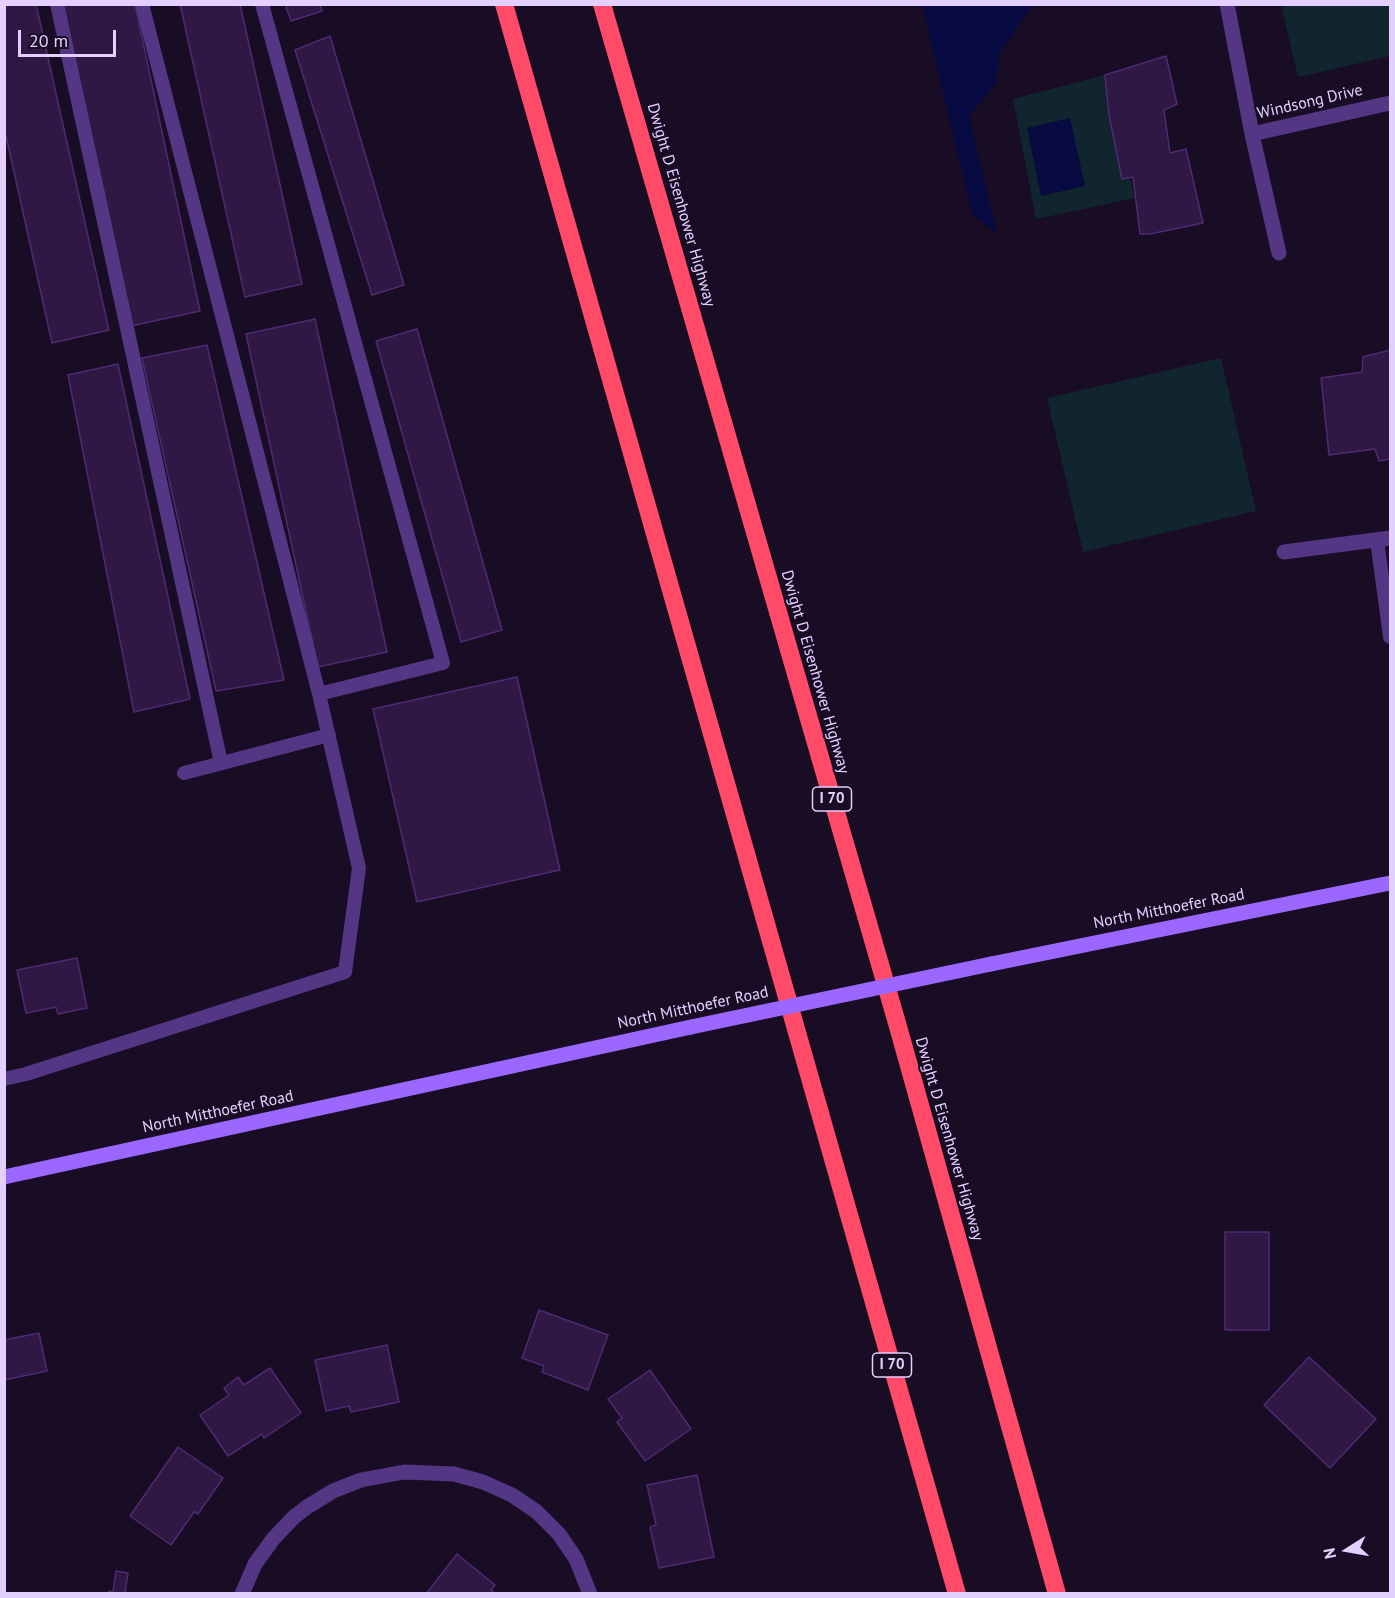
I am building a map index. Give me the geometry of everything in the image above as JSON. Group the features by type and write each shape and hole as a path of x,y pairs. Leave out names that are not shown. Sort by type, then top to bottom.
{"highway":[{"name":"I 70","path":"504,4 957,1593"},
{"name":"Dwight D Eisenhower Highway","path":"602,4 897,1023 1057,1593"}],"main road":[{"name":"North Mitthoefer Road","path":"4,1177 691,1027 1390,883"}],"street":[{"path":"1227,4 1252,134"},
{"name":"Windsong Drive","path":"1279,253 1252,134 1390,103"},
{"path":"1284,552 1384,539"},
{"path":"242,1593 255,1564 273,1539 307,1507 333,1491 361,1480 404,1472 454,1474 483,1482 512,1495 537,1512 559,1534 576,1559 590,1593"}],"lane":[{"path":"57,4 221,763"},
{"path":"4,1079 345,972 358,868 319,694 142,4"},
{"path":"262,4 443,663 319,694"},
{"path":"1384,539 1390,637"},
{"path":"184,772 329,735"}],"shaded area":[{"path":"922,5 1032,5 999,55 996,83 969,116 997,234 972,214"},
{"path":"1281,5 1390,5 1390,56 1298,77"},
{"path":"1105,75 1135,198 1036,219 1013,99"},
{"path":"1070,118 1085,186 1041,196 1027,128"},
{"path":"1221,358 1256,511 1083,552 1047,398"}],"building":[{"path":"4,4 36,4 109,330 52,343 4,127"},
{"path":"62,4 135,4 200,311 131,326"},
{"path":"180,4 240,4 302,284 245,297"},
{"path":"285,4 320,4 322,11 291,21"},
{"path":"330,36 404,285 372,295 295,50"},
{"path":"1166,56 1177,104 1164,110 1170,153 1186,149 1203,223 1140,234 1133,177 1122,179 1109,115 1105,75"},
{"path":"315,319 387,652 318,667 246,334"},
{"path":"417,329 502,630 461,642 376,341"},
{"path":"207,345 284,680 216,691 142,358"},
{"path":"1390,350 1390,459 1379,461 1375,449 1329,455 1321,378 1362,372 1363,357"},
{"path":"118,364 190,699 134,712 68,375"},
{"path":"517,677 560,870 417,902 373,709"},
{"path":"77,958 87,1008 58,1014 56,1007 26,1013 17,970"},
{"path":"1225,1232 1269,1232 1269,1330 1225,1330"},
{"path":"539,1310 608,1335 588,1390 542,1372 544,1366 522,1358"},
{"path":"39,1333 47,1371 4,1380 4,1340"},
{"path":"387,1345 399,1402 351,1412 349,1406 326,1411 315,1360"},
{"path":"1309,1357 1376,1419 1330,1468 1264,1405"},
{"path":"270,1368 301,1413 264,1438 262,1434 228,1456 200,1415 229,1395 224,1388 238,1377 244,1385"},
{"path":"650,1370 691,1429 645,1461 617,1422 622,1418 608,1399"},
{"path":"178,1447 223,1478 198,1514 194,1512 171,1545 130,1516"},
{"path":"697,1475 714,1557 659,1568 650,1527 656,1525 647,1485"},
{"path":"457,1554 495,1585 491,1590 496,1594 426,1594"},
{"path":"116,1571 128,1573 125,1592 135,1594 109,1594 109,1591 113,1592"}]}
